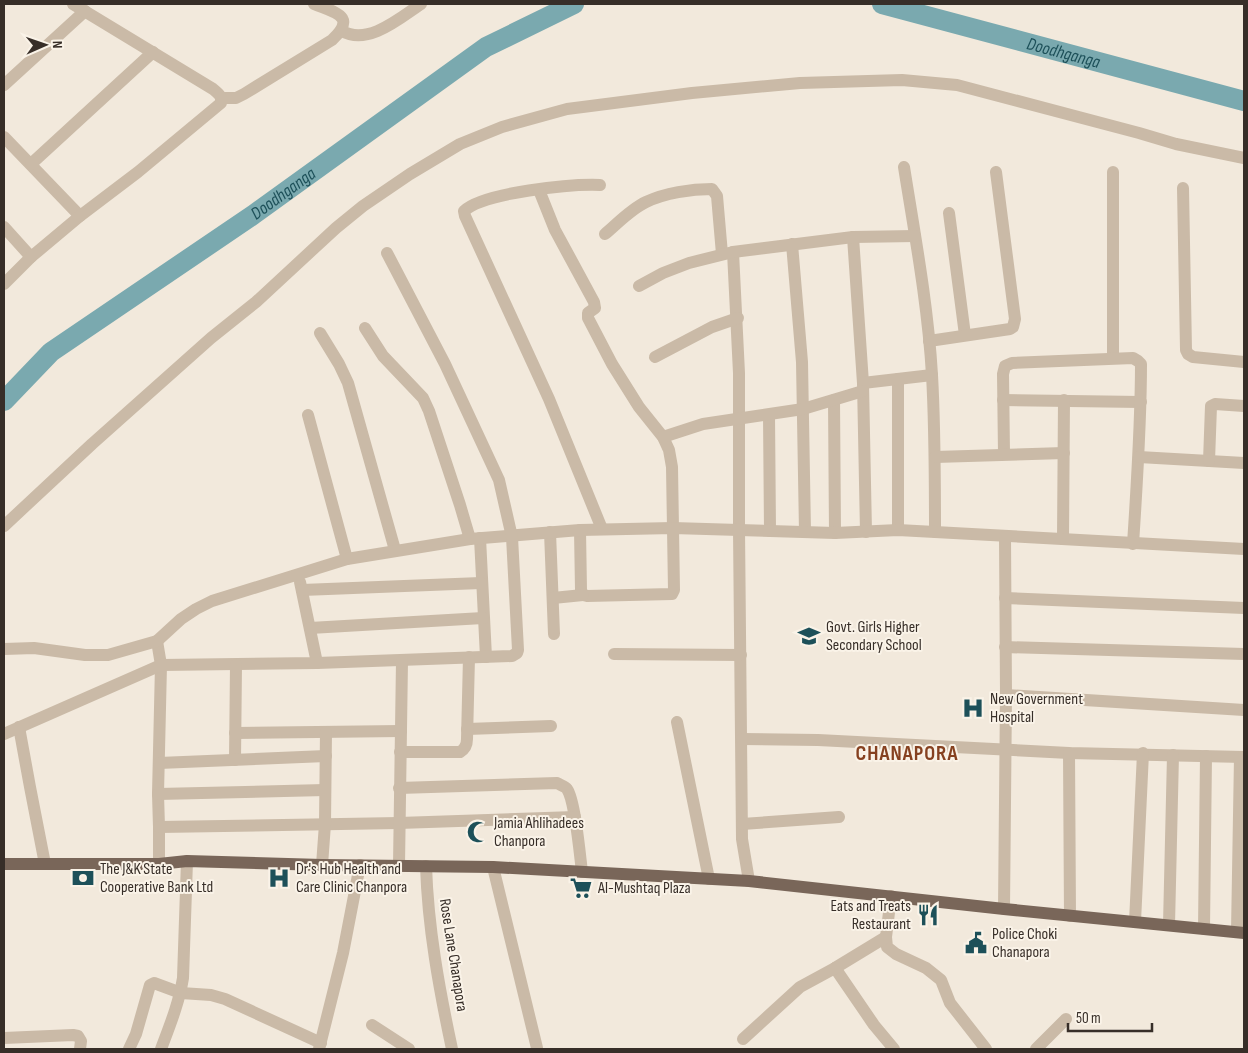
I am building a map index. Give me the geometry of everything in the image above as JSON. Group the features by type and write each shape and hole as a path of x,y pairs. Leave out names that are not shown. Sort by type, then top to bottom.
{"main road":[{"path":"4,864 158,864 187,861 493,867 749,881 1070,916 1240,932"}],"street":[{"path":"73,4 213,89 221,98 229,99 244,94 332,40 342,31 345,25 344,19 314,4"},
{"path":"342,31 347,34 367,36 401,18 421,4"},
{"path":"4,85 85,11"},
{"path":"31,164 152,52"},
{"path":"4,526 99,438 212,338 256,302 336,228 410,174 460,144 502,127 567,109 692,93 800,83 902,80 957,85 1176,144 1244,158"},
{"path":"4,284 31,257 80,216 218,107 221,104 221,98"},
{"path":"4,137 80,216"},
{"path":"904,167 915,236 932,375 935,532"},
{"path":"929,341 1013,327 1015,319 996,172"},
{"path":"1113,172 1113,358"},
{"path":"600,186 583,185 539,190 482,202 464,211 549,399 602,529"},
{"path":"1183,188 1186,350 1193,357 1244,362"},
{"path":"605,234 646,202 669,194 700,189 712,190 718,196 738,318 742,839 749,881"},
{"path":"539,190 555,230 594,302 594,308 588,313 588,318 612,364 633,398 663,437 669,450 672,467 674,590 672,594 583,595 552,598"},
{"path":"949,213 965,334"},
{"path":"4,227 31,257"},
{"path":"639,286 663,273 689,263 727,253 853,237 915,236"},
{"path":"853,237 863,387 866,532"},
{"path":"792,244 802,362 805,532"},
{"path":"4,734 161,665 402,661 512,656 517,654 512,537 499,480 494,465 437,346 387,253"},
{"path":"655,357 704,330 738,318"},
{"path":"365,328 389,364 423,398 429,411 454,486 475,539 481,583 486,657"},
{"path":"320,333 339,364 348,384 395,550"},
{"path":"1004,454 1003,374 1006,366 1012,363 1113,358 1133,358 1138,360 1141,364 1141,402 1133,544"},
{"path":"663,437 703,424 803,409 834,400 863,387 898,379 932,375"},
{"path":"898,379 898,530"},
{"path":"834,400 835,533"},
{"path":"1003,400 1141,402"},
{"path":"1063,539 1064,400"},
{"path":"1209,461 1211,406 1215,404 1244,406"},
{"path":"308,414 347,559"},
{"path":"769,415 770,531"},
{"path":"935,456 1064,453"},
{"path":"1139,457 1244,463"},
{"path":"4,649 34,648 95,656 108,655 157,641 181,620 204,605 347,559 475,539 550,532 673,528 835,533 898,530 1244,549"},
{"path":"580,530 581,590 583,595"},
{"path":"550,532 554,634"},
{"path":"1004,909 1006,749 1005,536"},
{"path":"298,575 317,663"},
{"path":"302,590 481,583"},
{"path":"1005,598 1244,608"},
{"path":"310,628 483,618"},
{"path":"157,641 161,665 158,864"},
{"path":"1005,647 1244,654"},
{"path":"614,654 741,655"},
{"path":"400,752 460,752 467,745 469,657"},
{"path":"399,865 402,661"},
{"path":"235,760 236,664"},
{"path":"1006,695 1244,710"},
{"path":"677,722 709,879"},
{"path":"468,729 551,726"},
{"path":"19,727 46,864"},
{"path":"235,733 401,731"},
{"path":"322,865 325,824 326,732"},
{"path":"742,739 818,740 1069,753 1143,753 1242,757 1240,932"},
{"path":"1069,753 1070,916"},
{"path":"1135,922 1143,753"},
{"path":"1169,925 1173,755"},
{"path":"159,763 326,756"},
{"path":"1204,929 1206,756"},
{"path":"399,788 557,784 568,790 575,817 582,872"},
{"path":"158,794 325,790"},
{"path":"160,827 399,823 575,817"},
{"path":"742,824 839,817"},
{"path":"161,1049 173,1019 183,978 187,861"},
{"path":"129,1049 136,1034 150,985 154,983 180,993 211,995 225,999 320,1046 343,953 360,865"},
{"name":"Rose Lane Chanapora","path":"426,866 429,925 437,979 452,1049"},
{"path":"493,867 537,1048"},
{"path":"891,896 886,937 887,947 891,951 926,968 941,980 950,1003 986,1049"},
{"path":"743,1039 800,987 886,937"},
{"path":"835,968 874,1026 894,1049"},
{"path":"1036,1049 1066,1019"},
{"path":"372,1025 409,1049"},
{"path":"4,1038 73,1035 78,1036 81,1041 80,1049"}],"waterway":[{"name":"Doodhganga","path":"4,401 51,352 253,215 486,47 574,4"},
{"name":"Doodhganga","path":"882,4 1244,101"}],"place":[{"name":"Govt. Girls Higher Secondary School","path":"809,636"},
{"name":"New Government Hospital","path":"973,708"},
{"name":"Jamia Ahlihadees Chanpora","path":"478,832"},
{"name":"The J&K State Cooperative Bank Ltd","path":"83,878"},
{"name":"Dr's Hub Health and Care Clinic Chanpora","path":"279,878"},
{"name":"Al-Mushtaq Plaza","path":"581,888"},
{"name":"Eats and Treats Restaurant","path":"928,915"},
{"name":"Police Choki Chanapora","path":"976,943"}],"district":[{"name":"CHANAPORA","path":"907,753"}]}
